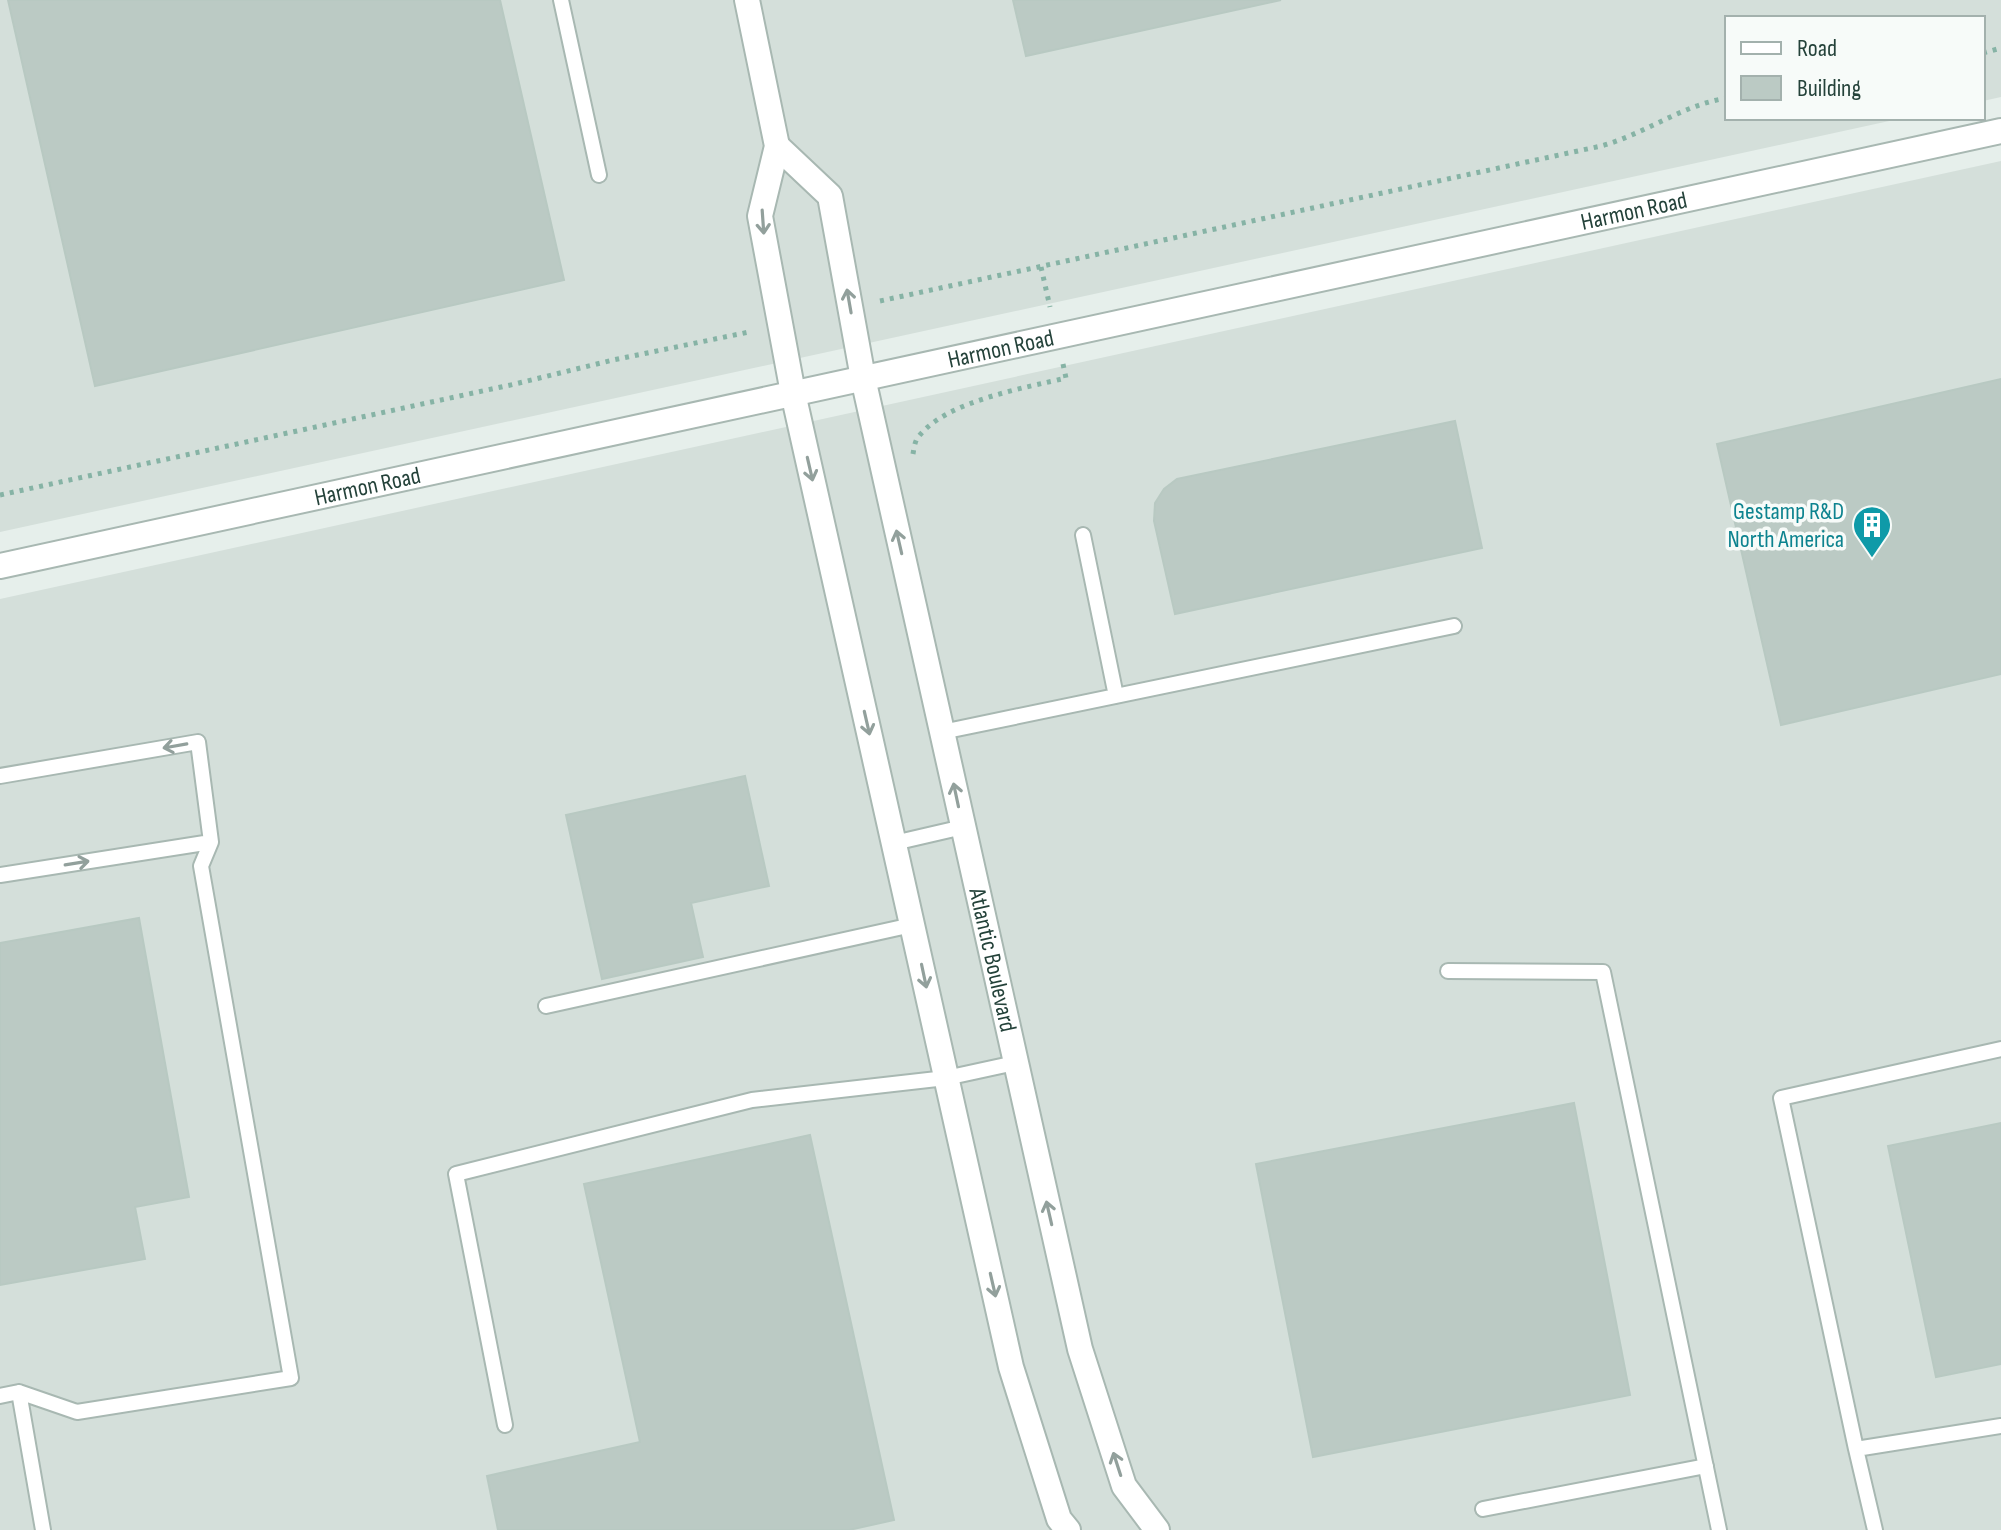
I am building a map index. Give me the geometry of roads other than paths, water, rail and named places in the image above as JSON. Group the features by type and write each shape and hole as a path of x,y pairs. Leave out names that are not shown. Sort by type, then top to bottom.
{"street":[{"path":"747,0 777,146 760,216 793,393 1011,1367 1059,1519 1068,1530"},
{"name":"Harmon Road","path":"0,566 2001,131"},
{"name":"Atlantic Boulevard","path":"777,146 830,196 863,378 1080,1349 1124,1486 1153,1529"}],"lane":[{"path":"561,0 599,175"},
{"path":"1083,535 1116,696"},
{"path":"942,732 1454,626"},
{"path":"0,776 198,742 211,842 201,866 291,1378 77,1412 19,1392 0,1396"},
{"path":"894,843 963,827"},
{"path":"0,875 211,842"},
{"path":"546,1006 912,925"},
{"path":"1448,971 1603,972 1719,1530"},
{"path":"1875,1530 1781,1098 2001,1049"},
{"path":"505,1425 456,1174 752,1100 946,1078 1015,1063"},
{"path":"19,1392 43,1530"},
{"path":"1856,1449 2001,1426"},
{"path":"1483,1509 1706,1466"}],"place":[{"name":"Gestamp R&D North America","path":"1872,559"}]}
